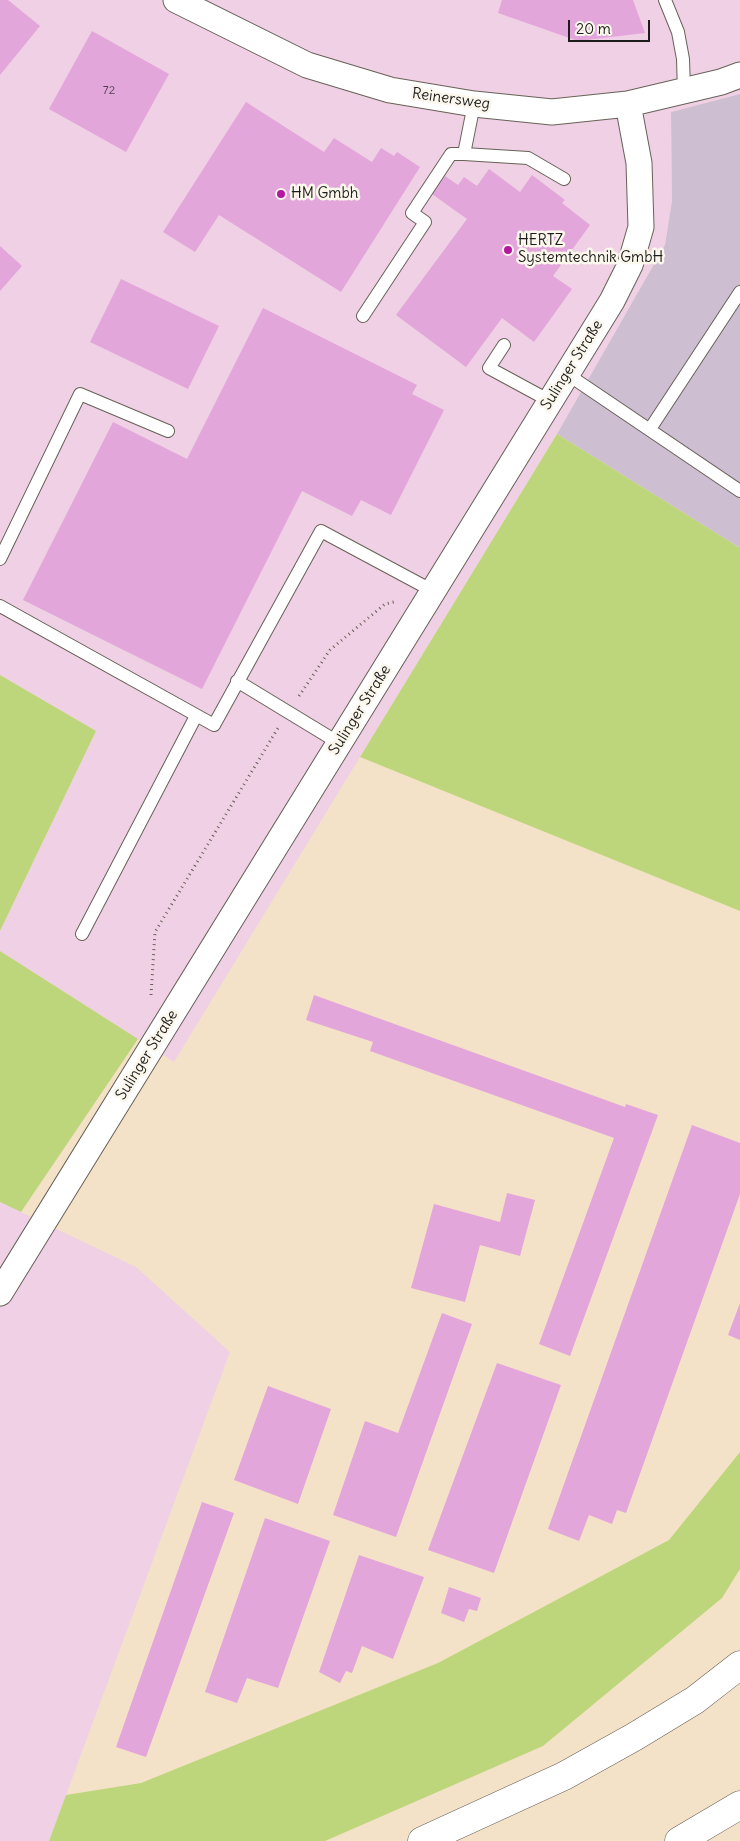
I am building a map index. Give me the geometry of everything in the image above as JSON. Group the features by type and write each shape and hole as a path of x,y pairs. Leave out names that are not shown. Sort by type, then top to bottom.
{"highway":[{"path":"422,1841 564,1776 634,1738 695,1700 740,1664"},
{"path":"679,1841 740,1805"}],"street":[{"name":"Reinersweg","path":"176,0 307,65 390,90 474,104 552,112 628,104 721,82 740,75"},
{"name":"Sulinger Straße","path":"0,1292 612,301 630,265 641,227 639,163 628,104"}],"lane":[{"path":"665,0 678,32 683,59 684,91"},
{"path":"464,154 474,104"},
{"path":"363,316 425,222 412,213 451,154 528,158 564,178"},
{"path":"650,429 740,292"},
{"path":"504,345 489,368 550,401"},
{"path":"567,374 740,491"},
{"path":"0,559 80,394 168,431"},
{"path":"0,606 214,725 321,531 433,590"},
{"path":"237,681 339,743"},
{"path":"82,934 196,716"}],"path":[{"path":"151,998 155,932 288,712 330,650 385,604 433,590"}],"shaded area":[{"path":"0,0 740,0 740,94 671,112 672,201 665,245 557,434 174,1062 0,951 0,931 96,731 0,675"},
{"path":"740,94 740,548 557,434 665,245 672,201 671,112"},
{"path":"0,1202 136,1267 230,1352 49,1841 0,1841"}],"green space":[{"path":"557,434 740,548 740,911 360,757"},
{"path":"0,675 96,731 0,931"},
{"path":"0,951 138,1039 21,1212 0,1202"},
{"path":"740,1452 740,1569 722,1598 543,1746 325,1841 49,1841 66,1795 141,1783 438,1663 669,1540"}],"building":[{"path":"0,0 8,0 40,26 0,75"},
{"path":"502,0 633,0 645,33 578,41 498,13"},
{"path":"92,31 169,74 126,152 49,109"},
{"name":"HM Gmbh","path":"246,102 324,152 334,138 372,162 381,148 394,156 397,152 420,167 341,292 219,215 195,252 163,232"},
{"name":"HERTZ Systemtechnik GmbH","path":"489,169 520,192 532,175 565,200 562,203 590,225 553,276 572,289 534,342 502,318 466,367 396,315 467,219 432,194 445,176 458,185 464,177 477,186"},
{"path":"0,246 22,266 0,291"},
{"path":"121,279 219,326 188,389 90,342"},
{"path":"263,308 417,385 412,394 444,410 391,515 361,500 352,516 302,491 202,689 23,600 113,422 187,459"},
{"path":"314,995 625,1107 626,1104 658,1115 570,1356 539,1344 614,1138 370,1051 373,1042 306,1020"},
{"path":"692,1125 740,1143 740,1194 626,1513 617,1510 612,1524 589,1515 579,1541 548,1529"},
{"path":"507,1193 535,1200 520,1256 480,1245 465,1302 411,1288 434,1204 500,1222"},
{"path":"740,1303 740,1340 728,1335"},
{"path":"442,1313 472,1324 396,1537 333,1515 365,1421 398,1433"},
{"path":"497,1363 561,1385 494,1573 428,1550"},
{"path":"268,1386 331,1409 298,1504 234,1480"},
{"path":"202,1502 234,1513 146,1757 116,1747"},
{"path":"265,1518 330,1541 278,1688 247,1678 237,1703 205,1692"},
{"path":"359,1555 424,1577 393,1659 362,1646 352,1673 346,1671 340,1683 319,1672"},
{"path":"449,1587 481,1598 477,1611 469,1609 464,1622 441,1613"}],"place":[{"name":"HM Gmbh","path":"281,194"},
{"name":"HERTZ Systemtechnik GmbH","path":"508,250"}]}
